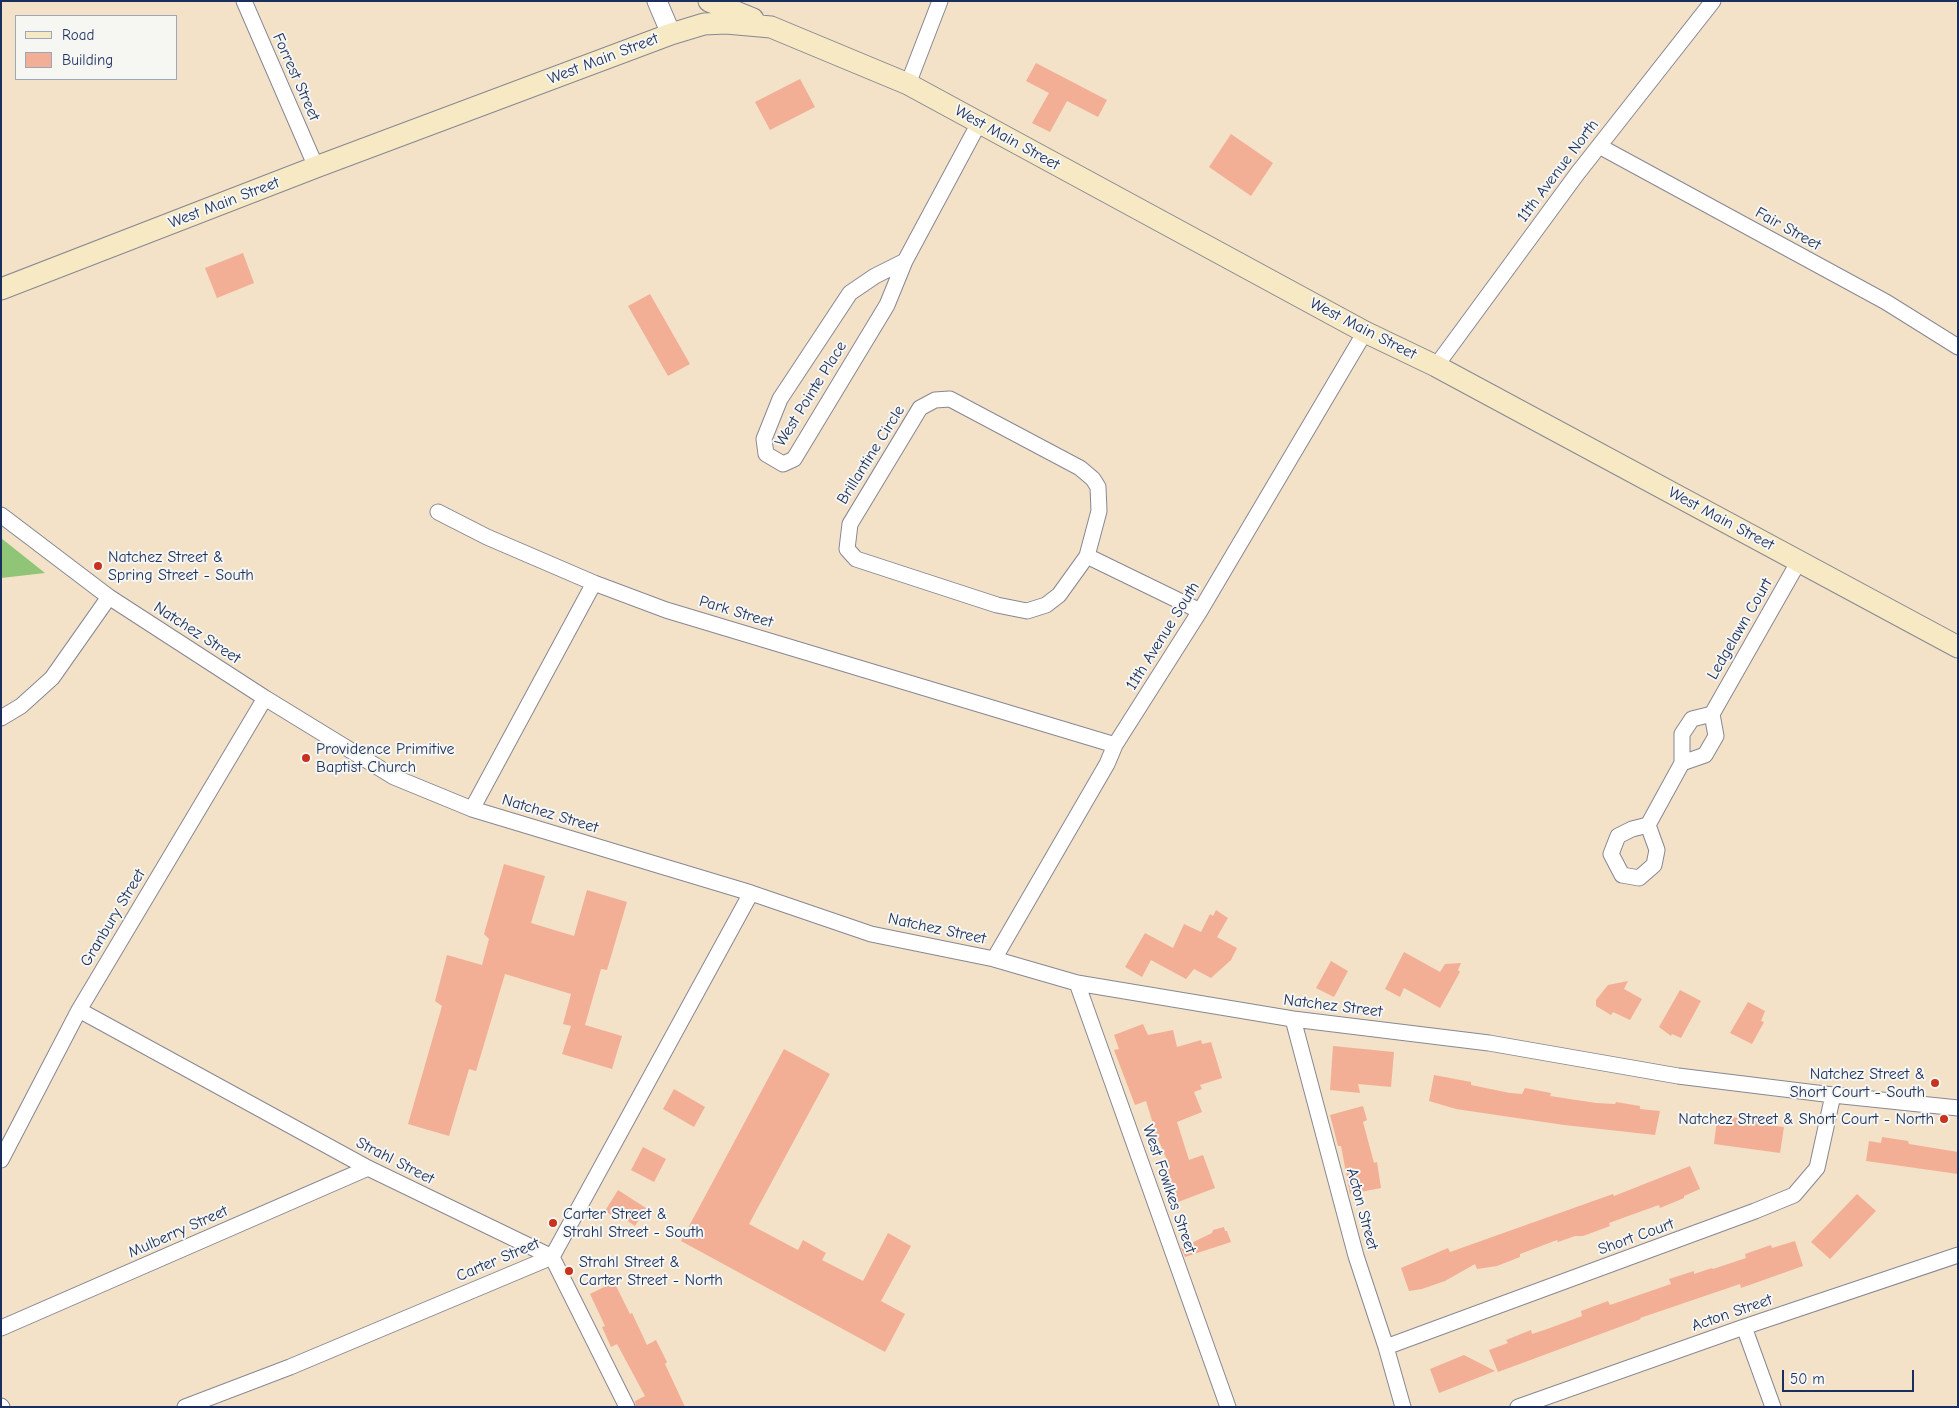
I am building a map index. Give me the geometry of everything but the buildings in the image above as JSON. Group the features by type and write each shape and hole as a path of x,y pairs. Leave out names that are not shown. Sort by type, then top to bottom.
{"main road":[{"path":"710,1 771,27"},
{"name":"West Main Street","path":"1,289 316,167 672,34 704,24 719,23 771,27 908,84 1364,332 1436,366 1957,646"}],"street":[{"name":"Forrest Street","path":"244,1 316,167"},
{"path":"656,1 672,34"},
{"path":"908,84 940,1"},
{"name":"11th Avenue North","path":"1436,366 1599,146 1713,1"},
{"name":"West Pointe Place","path":"905,261 875,276 850,293 780,399 764,439 766,454 783,464 794,459 887,306 905,261 979,123"},
{"name":"Fair Street","path":"1599,146 1886,302 1958,347"},
{"name":"11th Avenue South","path":"994,959 1107,764 1115,745 1200,611 1364,332"},
{"name":"Brillantine Circle","path":"950,399 1080,468 1093,479 1098,488 1099,511 1087,556 1059,595 1046,605 1027,611 997,605 856,559 846,549 850,524 920,408 935,400 950,399"},
{"name":"Park Street","path":"438,512 487,537 594,583 666,610 1115,745"},
{"name":"Natchez Street","path":"1,515 109,597 265,698 394,777 472,809 751,893 871,934 994,959 1077,983 1293,1019 1489,1043 1678,1076 1958,1108"},
{"path":"1087,556 1200,611"},
{"name":"Ledgelawn Court","path":"1712,714 1799,561"},
{"path":"472,809 594,583"},
{"path":"1,718 21,706 52,678 109,597"},
{"name":"Granbury Street","path":"1,1160 79,1010 265,698"},
{"path":"1648,825 1682,763 1682,734 1692,720 1712,714 1716,736 1705,755 1682,763"},
{"name":"Carter Street","path":"185,1407 290,1367 552,1257 751,893"},
{"name":"West Fowlkes Street","path":"1077,983 1228,1407"},
{"name":"Strahl Street","path":"79,1010 368,1168 552,1257"},
{"name":"Acton Street","path":"1293,1019 1356,1256 1386,1347 1403,1407"},
{"name":"Short Court","path":"1386,1347 1755,1211 1794,1194 1817,1168 1833,1095"},
{"name":"Mulberry Street","path":"1,1328 368,1168"},
{"name":"Acton Street","path":"1518,1407 1744,1327 1958,1255"},
{"path":"552,1257 627,1407"},
{"path":"1744,1327 1773,1407"}],"green space":[{"path":"1,538 45,573 1,578"}],"place":[{"name":"Natchez Street & Spring Street - South","path":"98,566"},
{"name":"Providence Primitive Baptist Church","path":"306,758"},
{"name":"Natchez Street & Short Court - South","path":"1935,1083"},
{"name":"Natchez Street & Short Court - North","path":"1944,1119"},
{"name":"Carter Street & Strahl Street - South","path":"553,1223"},
{"name":"Strahl Street & Carter Street - North","path":"569,1271"}]}
